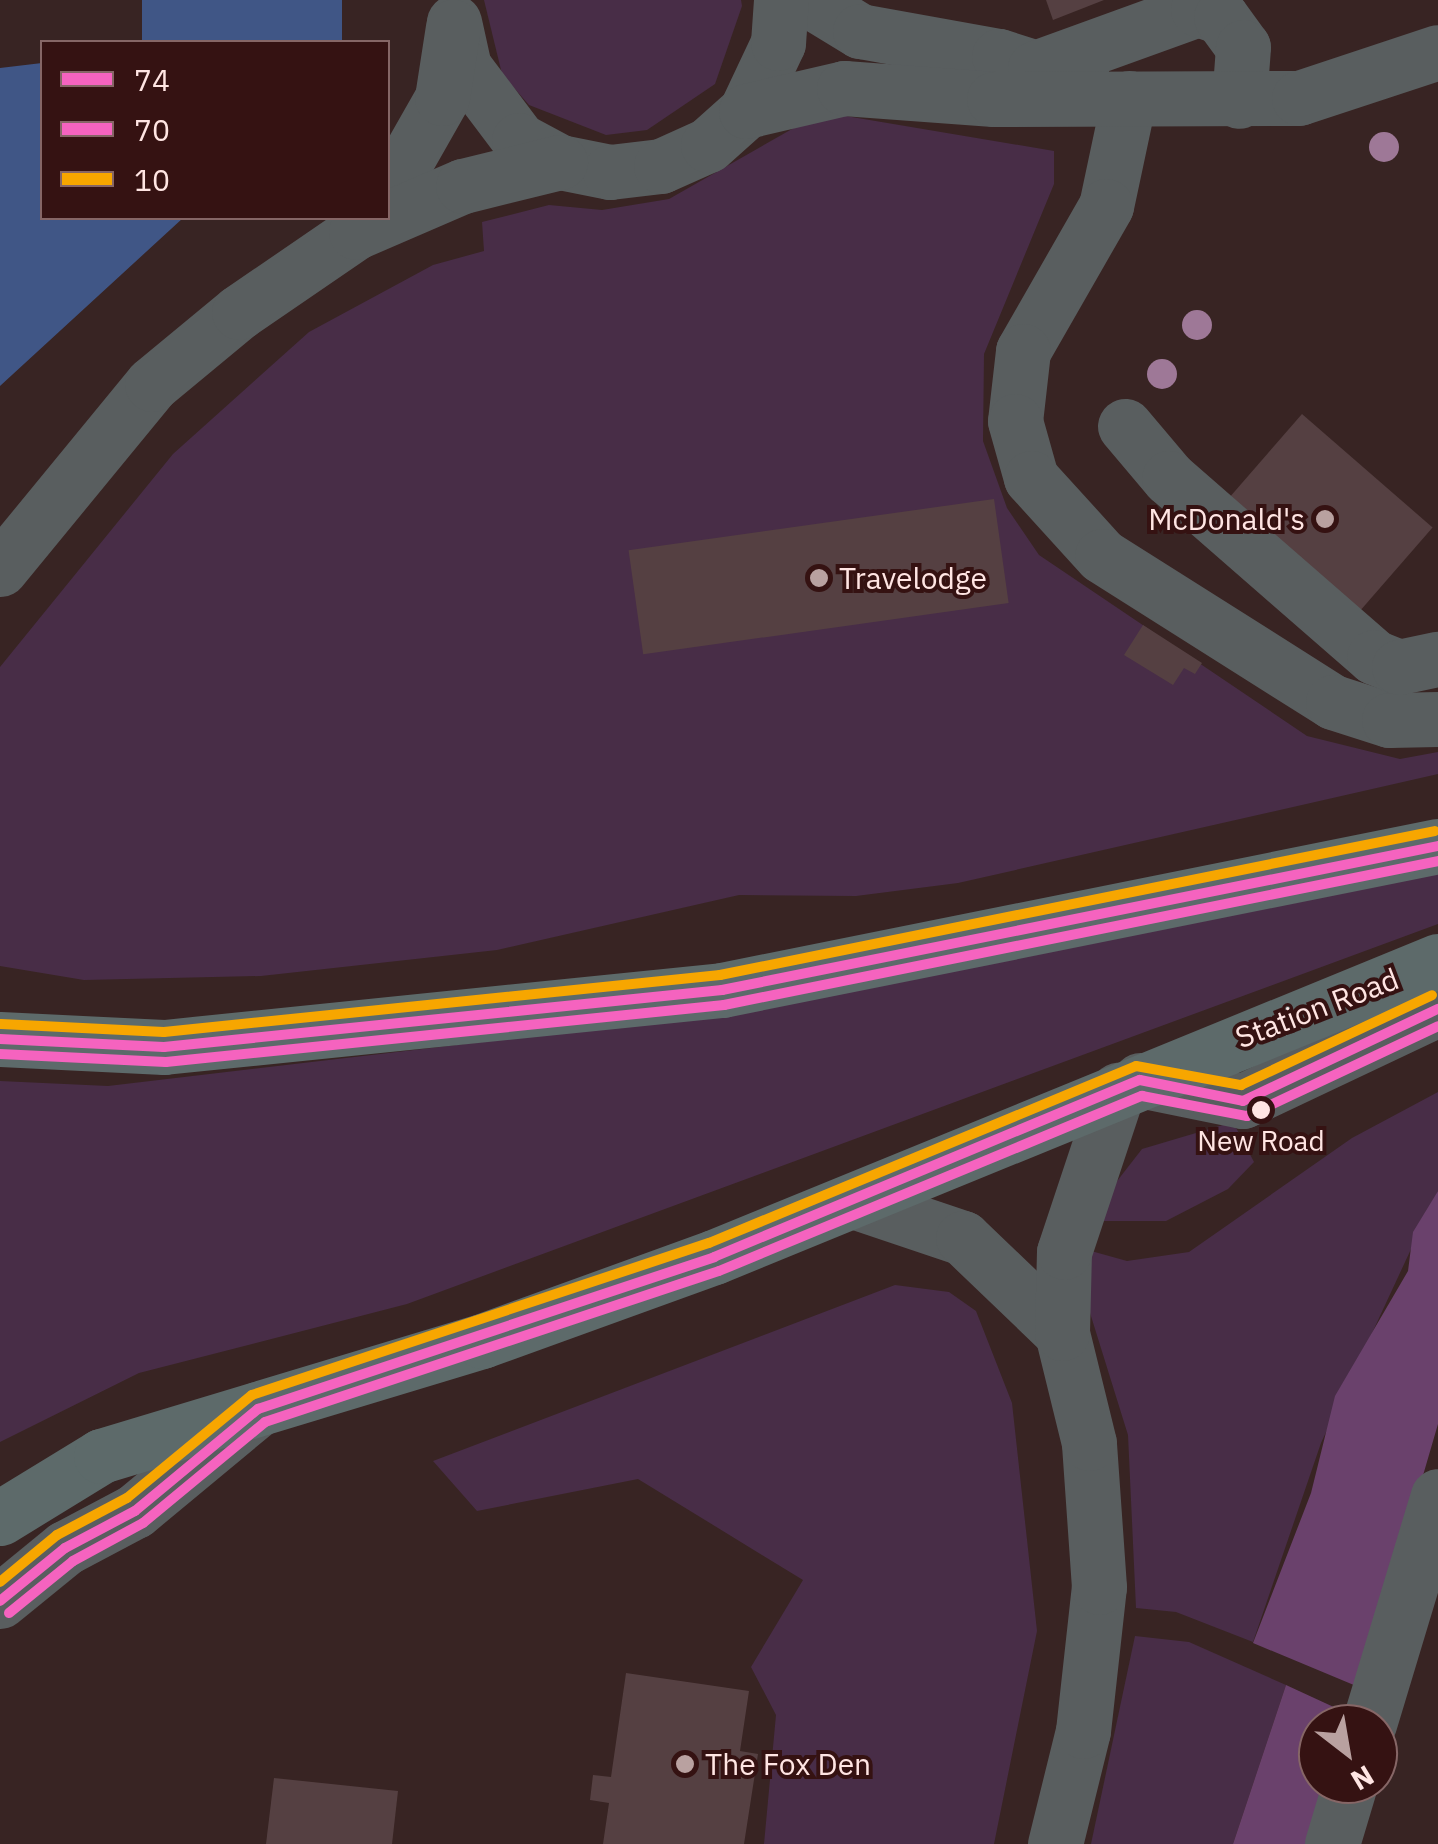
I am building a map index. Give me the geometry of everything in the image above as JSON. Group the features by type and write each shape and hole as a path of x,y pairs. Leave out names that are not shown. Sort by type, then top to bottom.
{"main road":[{"path":"0,1039 164,1048 722,990 1438,846"},
{"name":"Station Road","path":"0,1518 101,1456 584,1305 853,1201 1438,961"}],"street":[{"path":"390,208 560,162 610,172 661,166 708,146 746,112 778,43 781,0"},
{"path":"809,0 860,31 1035,68 1129,98"},
{"path":"1035,68 1198,9 1221,17 1243,47 1239,102"},
{"path":"455,11 486,107 560,162"},
{"path":"390,182 442,98 455,11"},
{"path":"746,112 844,88 1239,102 1319,94 1438,52"},
{"path":"1129,98 1106,206 1024,351 1016,421 1031,478 1091,548 1333,702 1389,720 1438,719"},
{"path":"0,569 152,384 362,220"},
{"path":"1125,426 1169,478 1374,657 1399,668 1437,659"},
{"name":"Station Road","path":"1129,1085 1243,1102 1438,1009"},
{"path":"1056,1844 1083,1731 1099,1587 1088,1443 1062,1333 1068,1222 1129,1085"},
{"path":"853,1201 963,1238 1062,1333"},
{"name":"Station Road","path":"0,1601 64,1548 135,1511 258,1409"},
{"path":"1375,1704 1438,1496"},
{"path":"1332,1844 1344,1804"}],"shaded area":[{"path":"484,0 741,0 742,6 715,84 647,130 606,135 529,105 502,74"},
{"path":"822,112 1054,151 1054,184 984,354 983,441 1007,508 1039,555 1307,736 1400,759 1438,752 1438,774 958,883 856,896 739,895 497,950 261,976 84,980 0,966 0,667 173,454 309,332 433,265 484,251 482,222 549,205 602,210 669,199"},
{"path":"1438,874 1438,924 407,1304 139,1373 0,1442 0,1081 108,1086 770,1008"},
{"path":"1438,1092 1438,1191 1321,1443 1253,1642 1176,1612 1136,1608 1128,1435 1086,1300 1084,1249 1127,1261 1189,1252 1352,1138"},
{"path":"1233,1122 1254,1162 1228,1189 1166,1221 1086,1221 1142,1149"},
{"path":"1438,1191 1438,1424 1361,1688 1253,1643 1311,1493 1335,1396 1408,1271 1413,1232"},
{"path":"895,1285 949,1292 976,1311 1012,1403 1037,1631 994,1844 764,1844 776,1715 751,1667 803,1580 638,1479 477,1511 433,1461"},
{"path":"1135,1636 1189,1642 1286,1685 1233,1844 1091,1844"},
{"path":"1286,1685 1327,1704 1298,1704 1298,1804 1324,1804 1311,1844 1233,1844"}],"water":[{"path":"142,0 342,0 342,40 142,40"},
{"path":"40,63 40,220 181,220 0,386 0,68"}],"building":[{"path":"1046,0 1104,0 1053,20"},
{"name":"McDonald's","path":"1302,414 1433,527 1349,624 1218,511"},
{"name":"Travelodge","path":"994,499 1009,603 643,654 629,550"},
{"path":"1143,625 1202,663 1195,674 1184,668 1173,685 1124,655"},
{"name":"The Fox Den","path":"626,1673 749,1691 740,1751 758,1754 744,1844 603,1844 609,1803 590,1800 593,1775 611,1777"},
{"path":"274,1778 398,1791 392,1844 266,1844"}],"transit line":[{"name":"10","path":"1,1024 164,1032 720,975 1435,831"},
{"name":"74","path":"0,1039 164,1047 722,990 1438,846"},
{"name":"70","path":"0,1054 166,1062 724,1005 1438,861"},
{"name":"10","path":"0,1582 57,1535 127,1498 252,1395 709,1243 1136,1066 1241,1085 1432,995"},
{"name":"74","path":"0,1601 65,1548 135,1511 258,1409 714,1257 1140,1080 1243,1101 1438,1009"},
{"name":"70","path":"9,1613 73,1561 143,1523 265,1422 719,1271 1142,1096 1247,1116 1438,1026"}],"place":[{"name":"McDonald's","path":"1325,519"},
{"name":"Travelodge","path":"819,578"},
{"name":"New Road","path":"1261,1110"},
{"name":"The Fox Den","path":"685,1764"}]}
